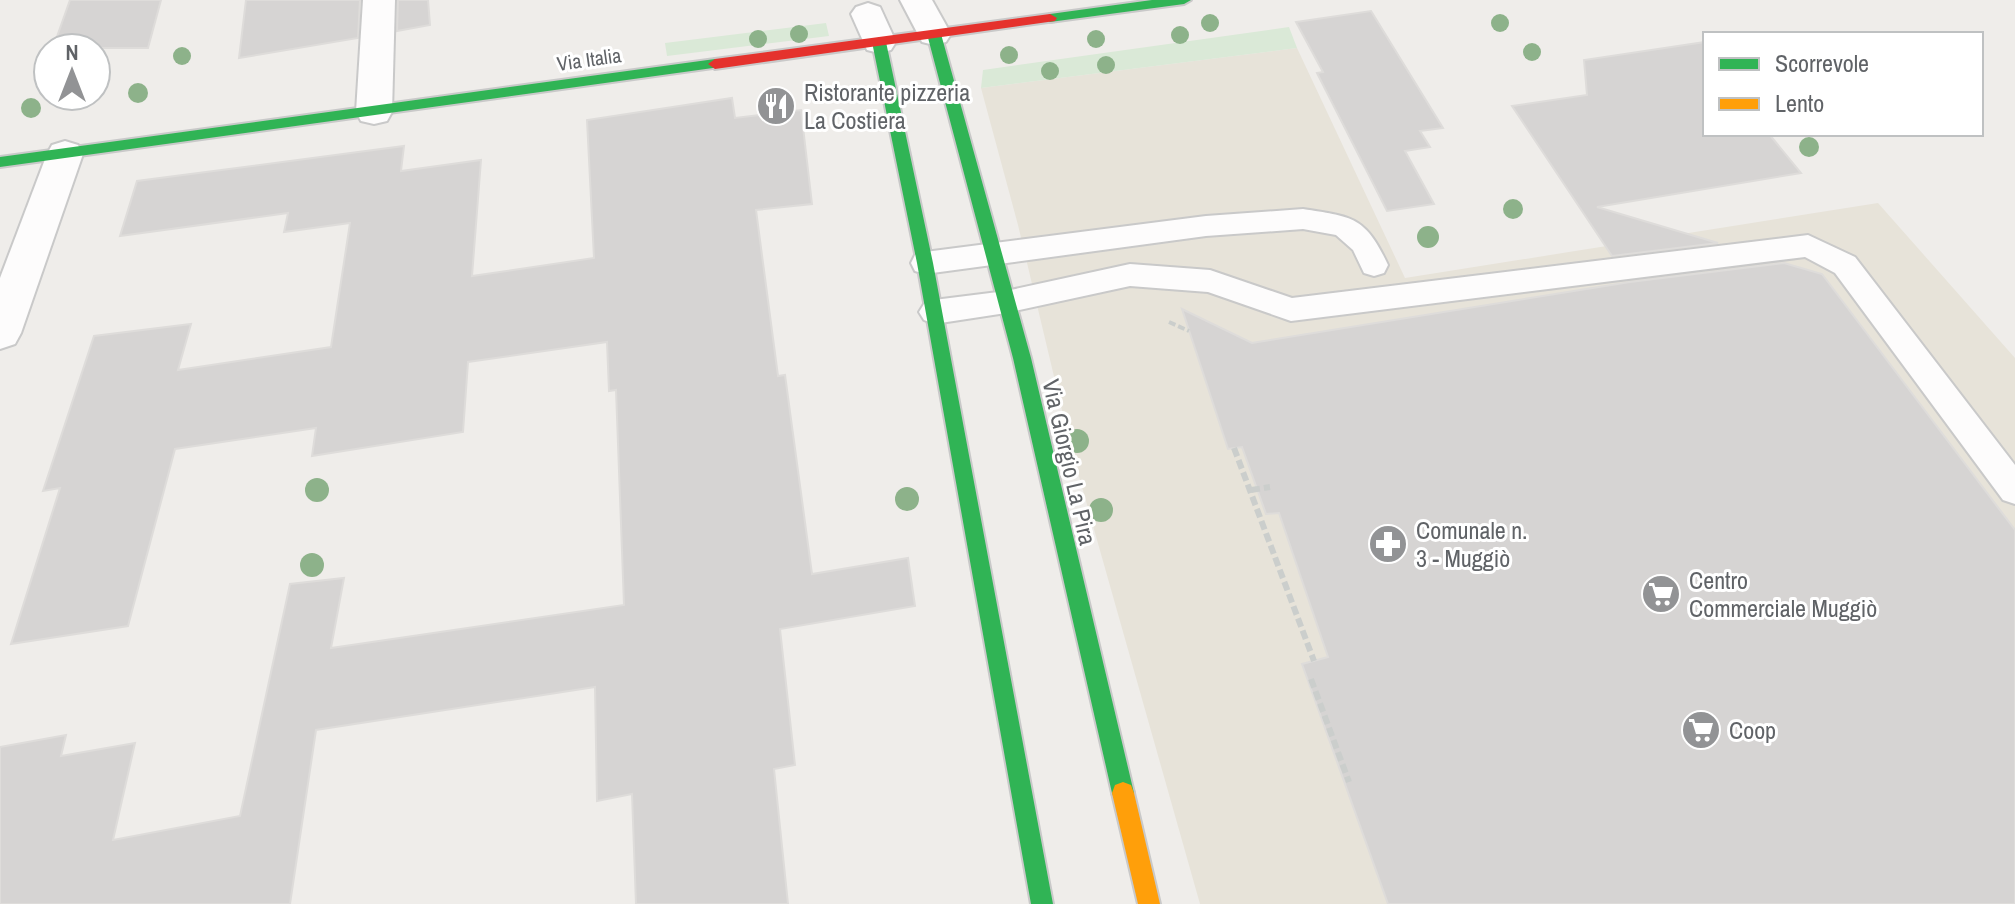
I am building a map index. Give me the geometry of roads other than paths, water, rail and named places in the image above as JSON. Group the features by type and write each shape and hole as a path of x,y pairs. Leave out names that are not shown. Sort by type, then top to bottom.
{"street":[{"path":"374,112 379,0"},
{"path":"916,0 934,34"},
{"name":"Via Italia","path":"0,162 374,112 873,28 934,34 1184,0"},
{"path":"873,28 925,263 1042,904"},
{"name":"Via Giorgio La Pira","path":"934,34 995,254 1149,904"},
{"path":"0,333 65,154"}],"lane":[{"path":"925,263 1206,226 1303,219 1344,226 1364,244 1374,265"},
{"path":"934,312 1006,302 1130,275 1179,249 1206,226"},
{"path":"1130,275 1210,281 1291,310 1808,246 1845,265 2015,490"}],"place":[{"name":"Ristorante pizzeria La Costiera","path":"776,106"},
{"name":"Comunale n. 3 - Muggiò","path":"1388,544"},
{"name":"Centro Commerciale Muggiò","path":"1661,594"},
{"name":"Coop","path":"1701,730"}]}
